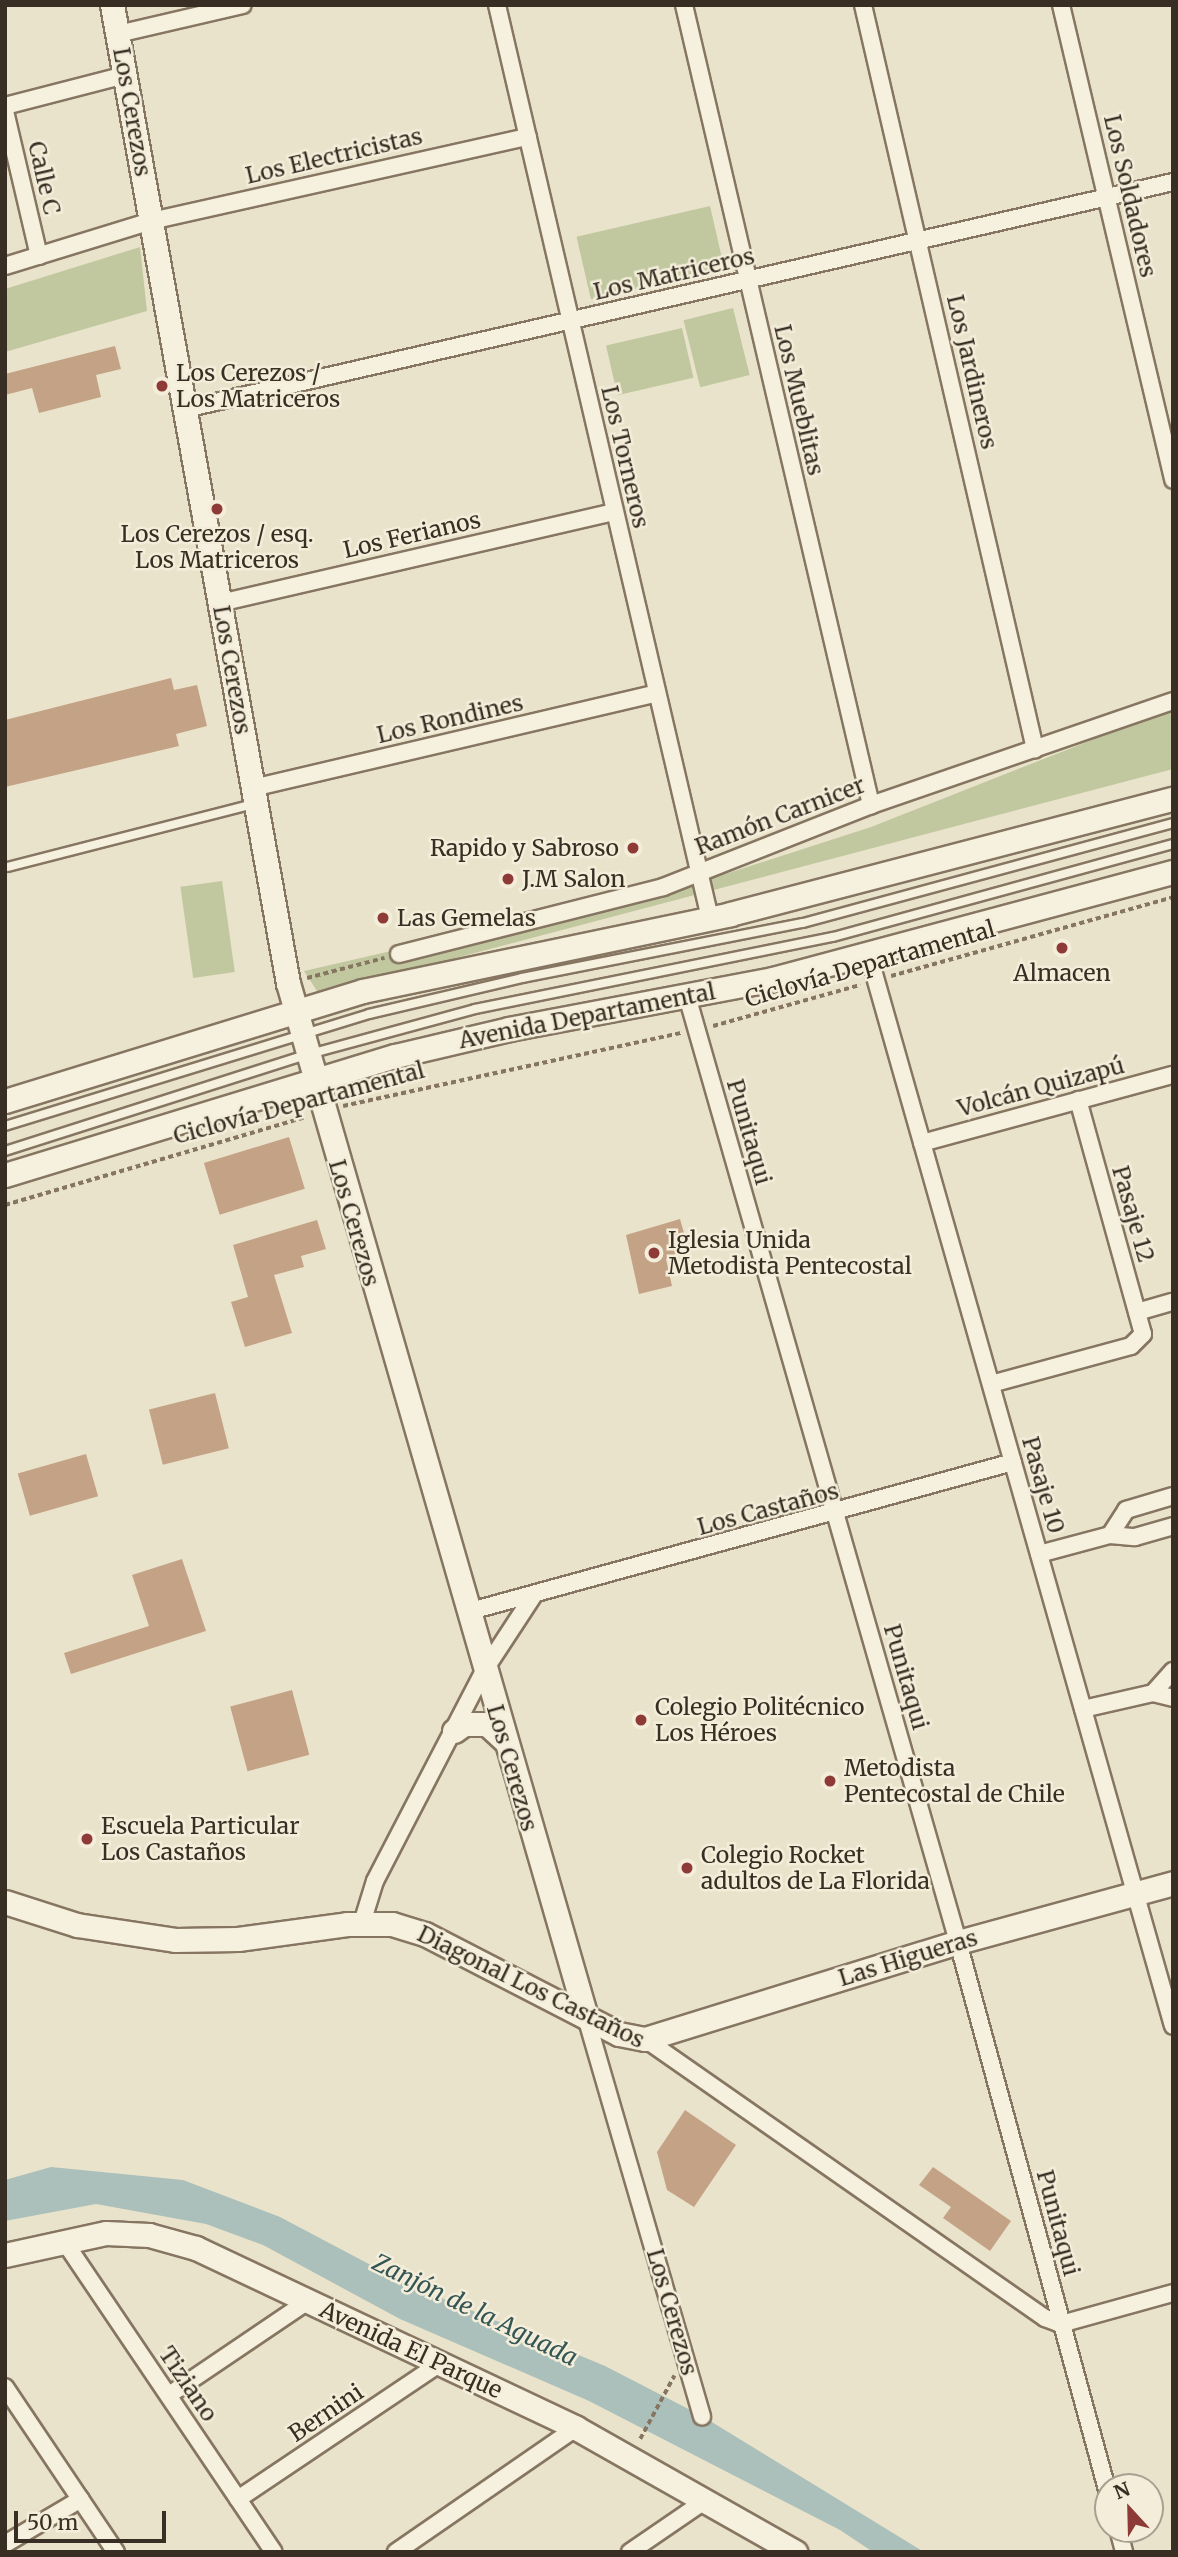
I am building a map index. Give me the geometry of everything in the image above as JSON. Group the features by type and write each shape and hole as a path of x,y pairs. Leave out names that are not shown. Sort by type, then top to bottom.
{"street":[{"name":"Los Cerezos","path":"112,5 288,984 322,1112 567,1960 702,2416"},
{"path":"118,34 243,5"},
{"name":"Los Torneros","path":"497,5 710,918"},
{"name":"Los Mueblitas","path":"684,5 871,805"},
{"name":"Los Jardineros","path":"863,5 1035,749"},
{"name":"Los Soldadores","path":"1060,5 1173,480"},
{"path":"5,106 125,75"},
{"name":"Calle C","path":"5,111 39,256"},
{"name":"Los Electricistas","path":"5,266 151,221 528,137"},
{"name":"Los Matriceros","path":"185,409 1173,182"},
{"name":"Los Ferianos","path":"220,603 614,512"},
{"name":"Los Rondines","path":"254,795 657,693"},
{"name":"Ramón Carnicer","path":"399,954 663,887 871,805 1173,701"},
{"path":"6,1097 295,1010 522,956 710,918 1173,799"},
{"name":"Avenida Departamental","path":"5,1175 313,1079 509,1029 687,996 869,956 1173,872"},
{"name":"Pasaje 10","path":"869,956 1173,2026"},
{"name":"Punitaqui","path":"687,996 958,1942 1103,2473"},
{"name":"Volcán Quizapú","path":"922,1143 1173,1075"},
{"name":"Pasaje 12","path":"991,1384 1141,1340 1137,1312 1078,1100"},
{"path":"1137,1312 1173,1303"},
{"name":"Los Castaños","path":"467,1612 835,1514 1013,1462"},
{"path":"1110,1535 1126,1510 1173,1496"},
{"path":"1039,1554 1110,1535 1135,1537 1173,1526"},
{"path":"362,1923 370,1891 484,1671 533,1595"},
{"path":"1153,1693 1173,1671"},
{"path":"1083,1709 1153,1693 1173,1698"},
{"path":"454,1731 475,1721 487,1724 504,1740"},
{"name":"Las Higueras","path":"645,2039 958,1942 1173,1883"},
{"name":"Diagonal Los Castaños","path":"5,1902 77,1925 174,1940 238,1940 362,1923 417,1931 619,2034 645,2039 1045,2318 1062,2324"},
{"path":"526,1988 553,1983 567,1960"},
{"name":"Avenida El Parque","path":"5,2255 106,2234 173,2240 576,2428 795,2552"},
{"name":"Tiziano","path":"64,2241 274,2552"},
{"path":"1062,2324 1173,2292"},
{"path":"169,2395 308,2301"},
{"name":"Bernini","path":"238,2499 439,2364"},
{"path":"5,2387 116,2552"},
{"path":"396,2552 576,2428"},
{"path":"5,2544 81,2500"},
{"path":"630,2552 706,2500"}],"lane":[{"path":"8,867 254,795"},
{"path":"5,1126 303,1044 522,978 803,923 1173,823"},
{"path":"5,1151 303,1044 545,993 833,937 1173,844"},
{"path":"5,1166 43,1163"}],"path":[{"name":"Ciclovía Departamental","path":"5,1205 322,1112 696,1030 1173,897"},
{"path":"288,984 399,954"},
{"path":"639,2441 662,2391"}],"green space":[{"path":"710,206 724,268 591,299 577,237"},
{"path":"140,247 147,311 5,352 5,289"},
{"path":"733,308 750,375 700,387 684,320"},
{"path":"682,328 693,378 617,395 606,346"},
{"path":"1173,708 1173,769 319,994 304,971 719,876 871,827"},
{"path":"222,881 235,972 193,978 180,887"}],"water":[{"path":"51,2167 183,2180 280,2217 401,2281 605,2366 702,2416 924,2552 873,2552 840,2530 589,2401 400,2319 263,2245 206,2224 96,2204 5,2221 5,2180"}],"building":[{"path":"115,346 121,369 96,375 101,397 39,413 32,388 5,395 5,374"},
{"path":"171,678 174,690 197,685 207,726 176,734 179,746 5,787 5,720"},
{"path":"289,1137 305,1189 220,1215 204,1163"},
{"name":"Iglesia Unida Metodista Pentecostal","path":"680,1219 688,1247 666,1259 672,1286 639,1294 626,1235"},
{"path":"317,1220 326,1249 301,1256 304,1267 274,1275 292,1333 245,1347 231,1302 248,1297 233,1245"},
{"path":"215,1393 229,1448 163,1465 149,1409"},
{"path":"86,1454 98,1496 30,1516 18,1474"},
{"path":"182,1559 206,1631 71,1674 64,1653 149,1626 132,1575"},
{"path":"292,1690 309,1755 248,1771 230,1707"},
{"path":"685,2110 736,2145 694,2207 667,2190 657,2152"},
{"path":"933,2167 1011,2221 990,2251 943,2218 951,2207 919,2185"}],"place":[{"name":"Los Cerezos / Los Matriceros","path":"162,386"},
{"name":"Los Cerezos / esq. Los Matriceros","path":"217,509"},
{"name":"Rapido y Sabroso","path":"633,848"},
{"name":"J.M Salon","path":"508,879"},
{"name":"Las Gemelas","path":"383,918"},
{"name":"Almacen","path":"1062,948"},
{"name":"Iglesia Unida Metodista Pentecostal","path":"654,1253"},
{"name":"Colegio Politécnico Los Héroes","path":"641,1720"},
{"name":"Metodista Pentecostal de Chile","path":"830,1781"},
{"name":"Escuela Particular Los Castaños","path":"87,1839"},
{"name":"Colegio Rocket adultos de La Florida","path":"687,1868"}],"water label":[{"name":"Zanjón de la Aguada","path":"475,2310"}]}
